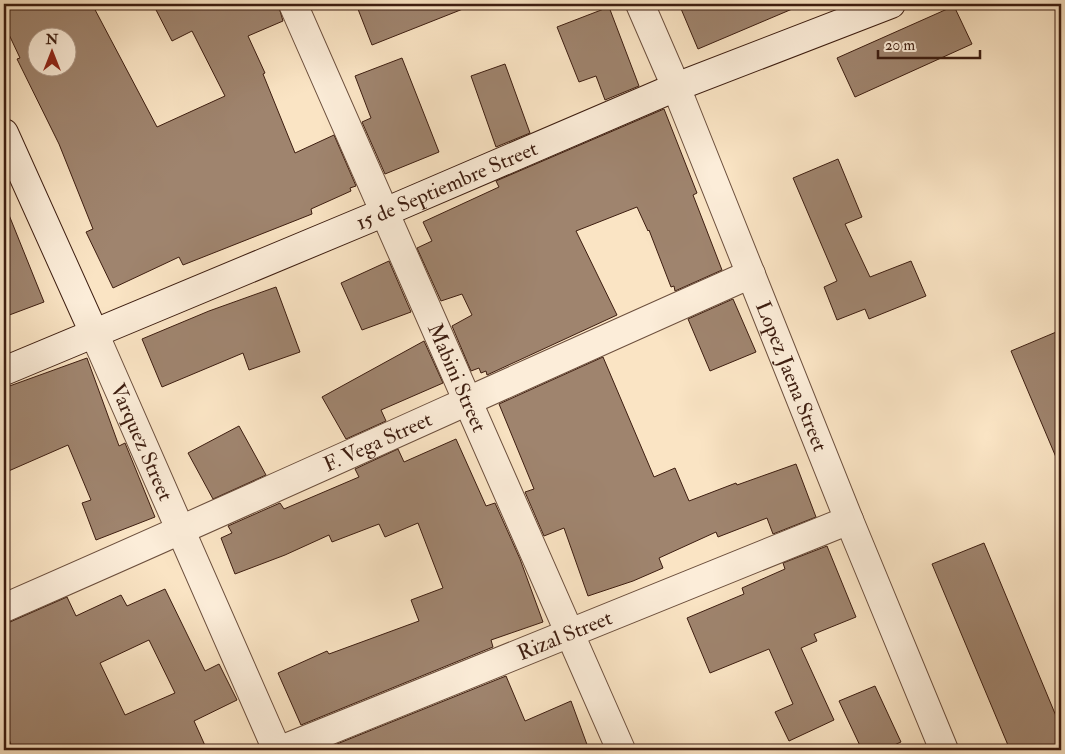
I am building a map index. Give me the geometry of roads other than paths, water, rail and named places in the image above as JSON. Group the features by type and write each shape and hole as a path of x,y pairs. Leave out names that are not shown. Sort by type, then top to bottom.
{"street":[{"name":"Mabini Street","path":"293,4 621,750"},
{"name":"Lopez Jaena Street","path":"640,4 676,87 849,520 944,750"},
{"name":"15 de Septiembre Street","path":"4,371 385,212 676,87 891,4"},
{"name":"Varquez Street","path":"4,133 279,750"},
{"name":"F. Vega Street","path":"4,608 751,274"},
{"name":"Rizal Street","path":"279,750 849,520"}]}
